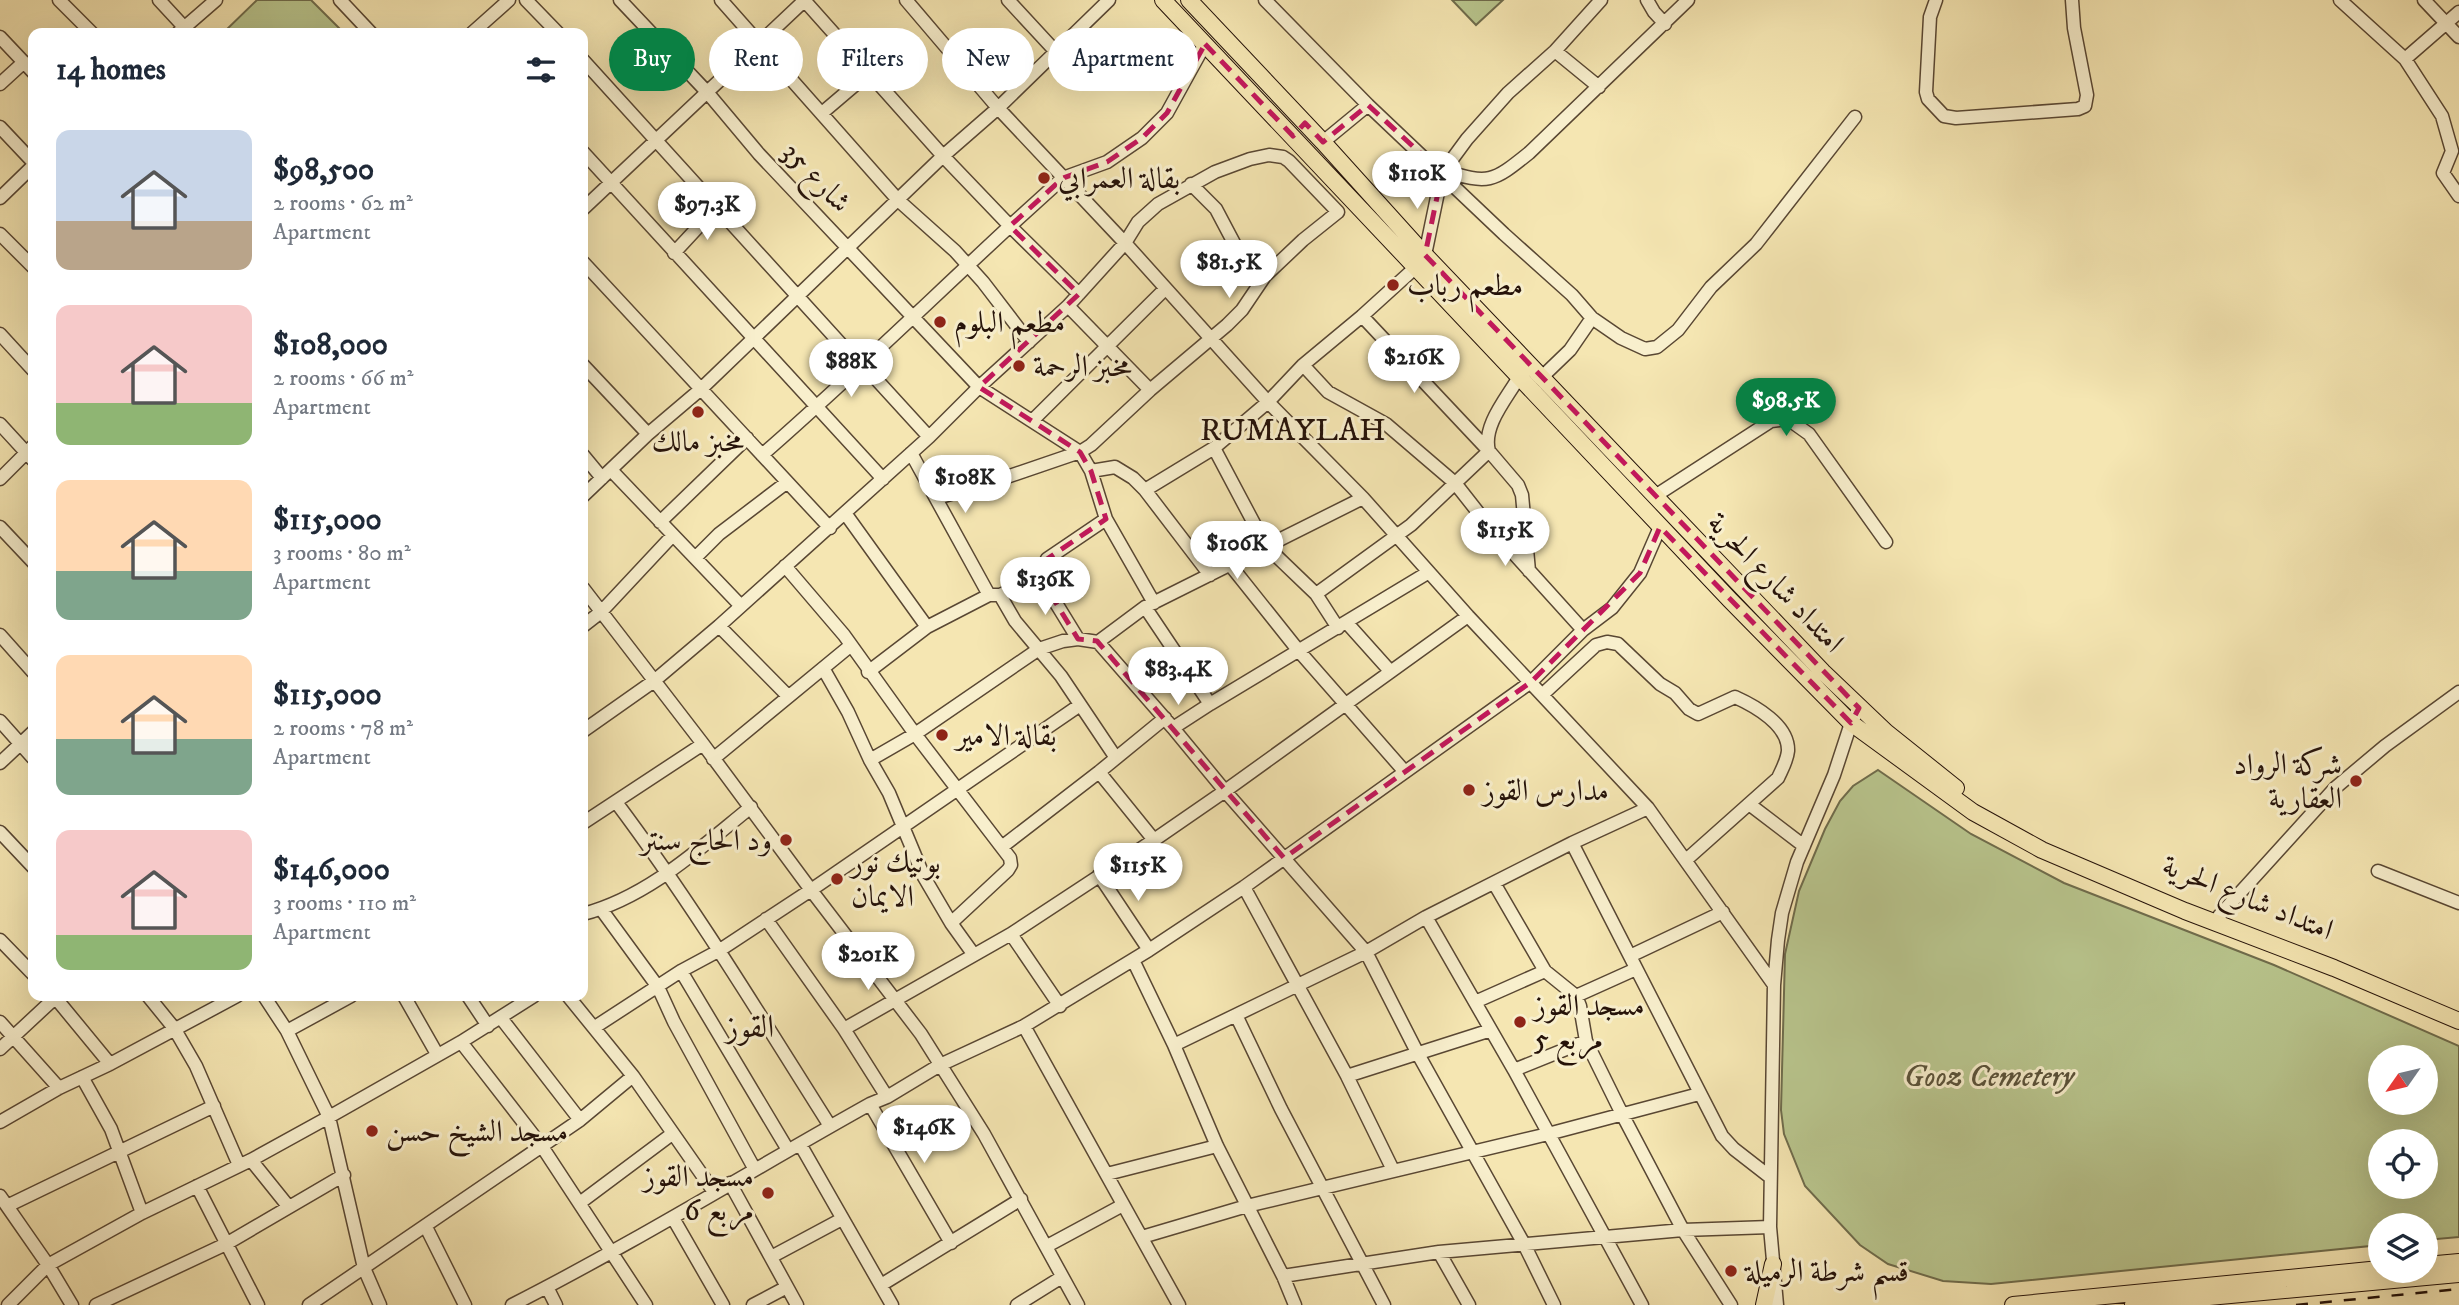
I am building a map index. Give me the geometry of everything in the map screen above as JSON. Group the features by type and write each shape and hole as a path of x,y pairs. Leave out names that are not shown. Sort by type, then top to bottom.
{"main road":[{"name":"امتداد شارع الحرية","path":"1163,0 1355,203 1542,377 1823,672 1859,708 1932,770 2013,826 2085,862 2459,1013"},
{"name":"امتداد شارع الحرية","path":"1189,0 1323,142 1519,377 1660,527 1851,723 1973,812 2042,850 2459,1021"},
{"path":"1293,136 1305,123"},
{"path":"2438,1264 2459,1262"},
{"path":"1764,1305 1773,1264"},
{"path":"2013,1305 2368,1270"},
{"path":"2120,1305 2459,1274"}],"street":[{"path":"59,0 87,28"},
{"path":"159,0 180,28"},
{"path":"183,28 216,0"},
{"path":"340,0 366,28"},
{"path":"478,28 509,0"},
{"path":"526,0 553,28"},
{"name":"شارع 35","path":"620,0 707,92 759,154 979,387 1080,452"},
{"path":"721,0 746,28"},
{"path":"774,28 805,0 829,28"},
{"path":"906,0 998,108 1125,243 1210,339 1363,498 1468,616 1648,808 1774,985"},
{"path":"1008,0 1048,43"},
{"path":"1082,28 1109,0"},
{"path":"1265,0 1301,40 1443,172 1504,234 1572,295 1592,318 1621,338 1645,349 1657,348 1678,330 1711,287 1756,244 1855,117"},
{"path":"1145,490 1214,448 1268,402 1303,365 1362,316 1420,261 1443,172 1466,139 1508,93 1555,51 1601,0"},
{"path":"1647,0 1665,24"},
{"path":"1443,172 1475,180 1486,180 1504,174 1688,0"},
{"path":"1936,0 1930,17 1926,92 1928,99 1944,117 1956,118 2078,109 2085,106 2087,95 2074,28 2072,0"},
{"path":"2340,0 2405,59 2442,116 2456,147 2443,173 2459,196"},
{"path":"2424,0 2459,37"},
{"path":"2405,59 2459,12"},
{"path":"0,37 28,67"},
{"path":"762,455 862,367 912,316 1063,178 1107,162 1142,138 1167,113 1205,44"},
{"path":"1555,51 1599,87"},
{"path":"588,491 648,434 701,389 943,156 1048,61"},
{"path":"0,84 23,62"},
{"path":"588,65 929,437"},
{"path":"802,91 898,200 944,240 1029,342"},
{"path":"822,113 849,91"},
{"path":"884,91 1010,226 1079,294"},
{"path":"588,204 707,92"},
{"path":"1323,142 1368,105"},
{"path":"0,127 28,158"},
{"path":"588,727 654,681 830,528 1068,306 1125,243 1138,222 1158,204 1214,172 1269,155 1283,157 1304,174 1338,212"},
{"path":"588,158 883,479"},
{"path":"1304,174 1321,166"},
{"path":"0,198 28,169"},
{"path":"1191,184 1216,209 1235,245 1265,276"},
{"path":"937,498 1080,452 1106,433 1150,390 1242,310 1265,276 1303,240 1338,212 1355,203"},
{"path":"674,253 700,225 722,211"},
{"path":"0,234 28,262"},
{"path":"588,267 830,528"},
{"path":"1033,420 1165,289"},
{"path":"1068,306 1150,390"},
{"path":"1362,316 1518,485 1522,495 1529,571"},
{"path":"1542,377 1570,350 1592,318"},
{"path":"0,334 28,365"},
{"path":"1303,365 1328,392 1386,424 1455,483 1583,630"},
{"path":"588,370 648,434"},
{"path":"1489,451 1486,441 1489,430 1519,377"},
{"path":"1655,496 1771,421 1788,419 1809,434 1886,542"},
{"path":"0,424 28,450"},
{"path":"660,522 747,438"},
{"path":"1214,448 1266,546 1316,594 1342,626 1390,671"},
{"path":"1316,594 1396,536 1437,502 1489,451"},
{"path":"1080,452 1091,471 1106,519 1150,605 1210,704"},
{"path":"911,453 994,595 1061,676 1116,758"},
{"path":"0,479 28,456"},
{"path":"588,459 660,522 741,606"},
{"path":"1091,471 1115,467 1133,478 1210,575"},
{"path":"695,558 719,534 786,483"},
{"path":"1098,642 1150,605 1363,498"},
{"path":"845,513 927,627"},
{"path":"1078,639 1040,577 1046,559 1106,519"},
{"path":"0,527 28,557"},
{"path":"512,1305 673,1218 754,1168 887,1097 940,1065 1060,1006 1244,887 1531,682 1583,630 1612,608 1640,573 1660,527"},
{"path":"588,622 601,612 673,535"},
{"path":"785,566 850,646 1010,858 1008,870 951,923"},
{"path":"1230,566 1298,650 1405,772"},
{"path":"1003,846 1116,758 1169,723 1210,704 1429,572"},
{"path":"868,672 927,627 994,595 1040,577"},
{"path":"588,595 921,1034 1021,1199 1078,1305"},
{"path":"844,1030 1011,934 1153,840 1468,616"},
{"path":"719,626 788,696"},
{"path":"0,635 28,667"},
{"path":"870,760 915,734 1039,649 1078,639 1098,642 1366,951 1418,1055 1524,1244 1554,1305"},
{"path":"1542,695 1596,645 1611,642 1618,644 1660,684 1675,693 1689,709 1698,714 1735,697 1755,707 1785,736 1788,748 1786,761 1778,778 1686,860"},
{"path":"713,760 850,646"},
{"path":"823,668 889,793 924,877 974,955"},
{"path":"2219,916 2335,788 2385,746 2459,692"},
{"path":"594,1027 681,971 720,950 811,890 1080,705"},
{"path":"1777,1305 1770,1227 1770,1177 1774,985 1782,913 1804,846 1859,708"},
{"path":"0,721 28,752"},
{"path":"0,763 28,736"},
{"path":"588,819 703,744"},
{"path":"1099,772 1153,840"},
{"path":"616,802 720,950 830,1126"},
{"path":"1749,804 1804,846"},
{"path":"588,913 601,909 667,874 751,807"},
{"path":"1174,1045 1366,951 1426,917 1572,843 1648,808"},
{"path":"0,832 28,862"},
{"path":"1572,843 1722,1136 1770,1177"},
{"path":"2378,871 2459,903"},
{"path":"1099,875 1149,950"},
{"path":"1494,883 1545,971 1576,996 1586,1041 1622,1114 1683,1230 1731,1305"},
{"path":"1244,887 1347,1076 1393,1170"},
{"path":"601,909 658,987 674,1022 754,1168"},
{"path":"1630,956 1723,912"},
{"path":"1426,917 1514,1070 1642,1305"},
{"path":"766,919 844,1030 887,1097"},
{"path":"1011,934 1060,1006"},
{"path":"0,940 28,969"},
{"path":"1133,960 1174,1045 1217,1146 1295,1305"},
{"path":"1576,996 1636,969"},
{"path":"681,971 788,1150"},
{"path":"1475,1002 1545,971"},
{"path":"0,1049 50,1001"},
{"path":"59,1001 110,1064"},
{"path":"152,1001 174,1028 245,1162 288,1206"},
{"path":"0,1122 58,1088 110,1064 227,1001"},
{"path":"267,1001 287,1031 329,1117 364,1268 380,1305"},
{"path":"287,1031 342,1001"},
{"path":"407,1001 437,1054"},
{"path":"470,1001 488,1026"},
{"path":"8,1305 48,1265 142,1213 329,1117 461,1042 526,1001"},
{"path":"572,1001 633,1076 714,1192"},
{"path":"1236,1015 1281,1109 1384,1305"},
{"path":"501,1018 580,1120"},
{"path":"0,1022 58,1088"},
{"path":"1024,1026 1179,1305"},
{"path":"1347,1076 1491,1030"},
{"path":"1514,1070 1586,1041"},
{"path":"461,1042 541,1145 646,1305"},
{"path":"309,1305 580,1120 633,1076"},
{"path":"82,1077 111,1129 142,1213"},
{"path":"1142,1237 1247,1206 1548,1134 1699,1094"},
{"path":"870,1104 950,1242"},
{"path":"72,1305 4,1201 119,1153 214,1105"},
{"path":"580,1202 672,1134"},
{"path":"800,1144 881,1285 889,1304"},
{"path":"1107,1174 1217,1146"},
{"path":"96,1305 226,1244 344,1175"},
{"path":"730,1183 797,1305"},
{"path":"197,1186 258,1305"},
{"path":"881,1285 1021,1199"},
{"path":"1047,1246 1123,1205"},
{"path":"673,1218 723,1305"},
{"path":"771,1257 842,1219"},
{"path":"426,1227 465,1305"},
{"path":"1283,1276 1439,1252 1683,1230 1770,1227"},
{"path":"1439,1252 1469,1305"},
{"path":"1017,1305 1062,1277"},
{"path":"547,1287 556,1305"},
{"path":"753,1305 787,1287"}],"highlighted area":[{"path":"1205,44 1293,136 1305,123 1323,142 1368,105 1442,173 1425,255 1859,708 1851,723 1660,527 1640,573 1531,682 1284,858 1097,641 1078,639 1040,577 1047,559 1106,519 1091,471 1080,452 979,387 1079,294 1010,226 1063,178 1107,162 1142,138 1167,113"}],"green space":[{"path":"257,0 311,0 339,28 228,28"},
{"path":"1452,0 1503,0 1476,25"},
{"name":"Gooz Cemetery","path":"1878,770 1971,834 2064,883 2274,965 2459,1046 2459,1237 2438,1239 2438,1213 2368,1213 2368,1246 1991,1284 1943,1281 1888,1264 1860,1245 1805,1186 1784,1134 1781,1110 1785,954 1799,891 1840,801 1853,786"}],"railway":[{"path":"2296,1305 2459,1289"}],"place":[{"name":"بقالة العمرابي","path":"1044,178"},
{"name":"مطعم رباب","path":"1393,285"},
{"name":"مطعم البلوم","path":"940,322"},
{"name":"مخبز الرحمة","path":"1019,366"},
{"name":"مخبز مالك","path":"698,412"},
{"name":"بقالة الامير","path":"942,735"},
{"name":"شركة الرواد العقارية","path":"2356,781"},
{"name":"مدارس القوز","path":"1469,790"},
{"name":"ود الحاج سنتر","path":"786,840"},
{"name":"بوتيك نور الايمان","path":"837,879"},
{"name":"مسجد القوز مربع 5","path":"1520,1022"},
{"name":"مسجد الشيخ حسن","path":"372,1131"},
{"name":"مسجد القوز مربع 6","path":"768,1193"},
{"name":"قسم شرطة الرميلة","path":"1731,1271"}],"district":[{"name":"RUMAYLAH","path":"1293,429"},
{"name":"القوز","path":"750,1026"}]}
